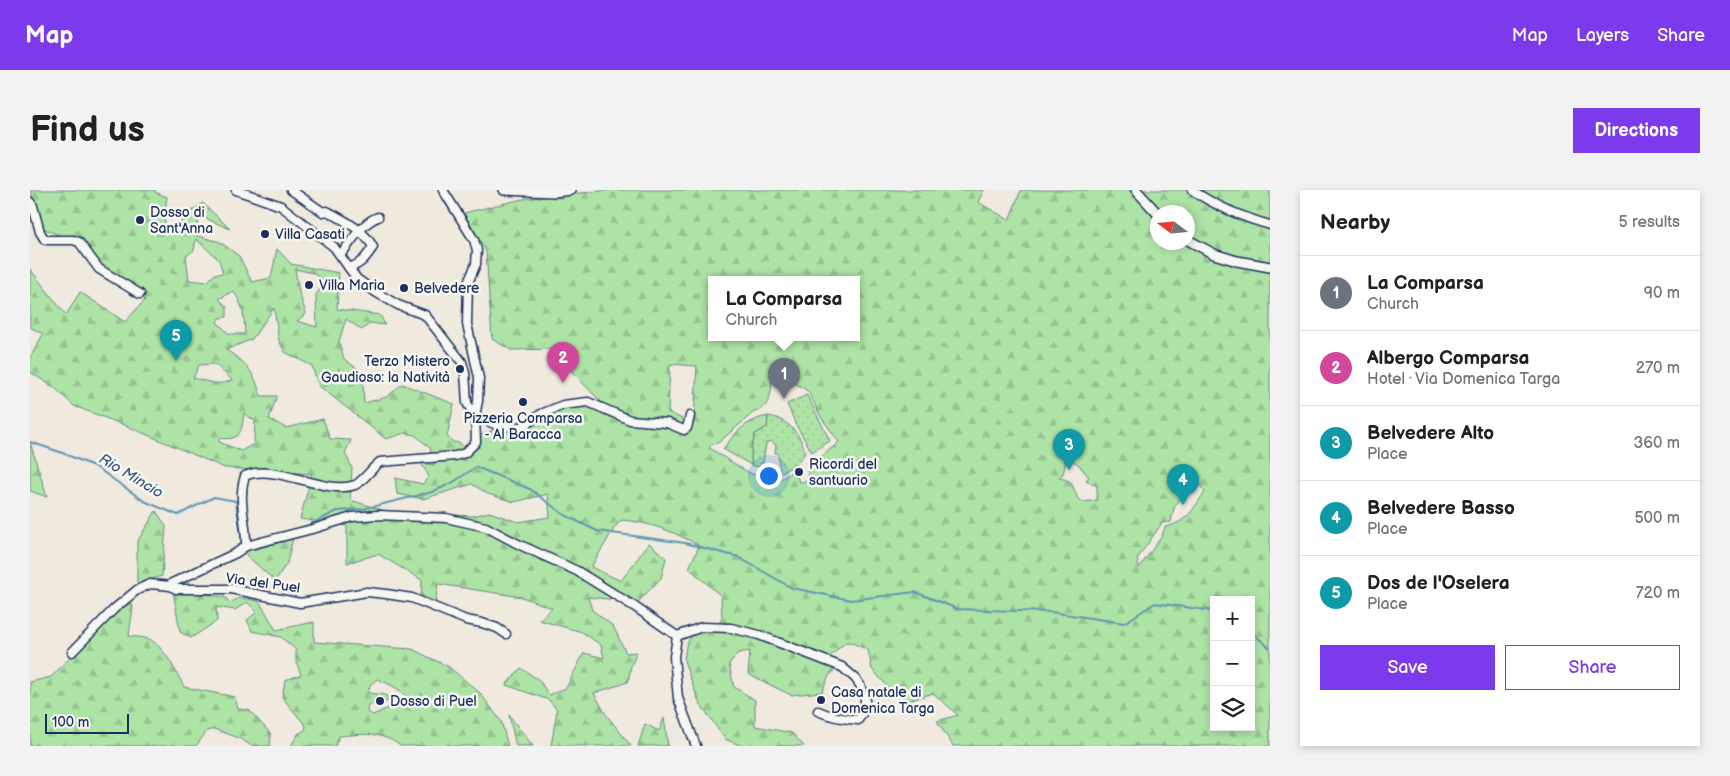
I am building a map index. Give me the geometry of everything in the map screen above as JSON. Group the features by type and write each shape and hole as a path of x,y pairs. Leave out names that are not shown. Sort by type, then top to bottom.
{"main road":[{"path":"504,190 545,192 571,190"},
{"path":"1136,190 1150,205"},
{"path":"1195,244 1214,254 1237,262 1270,267"}],"street":[{"path":"236,190 281,206 334,246 357,279 398,305 424,315 462,362 465,373 467,403 475,416 499,426 522,427 541,414 562,405 588,402 630,420 667,423 684,430 687,428 690,416"},
{"path":"291,190 323,212 327,212 349,223 367,237 374,247 364,261 350,268"},
{"path":"246,546 241,505 241,487 244,476 252,473 269,473 346,487 360,482 380,462 455,456 465,453 476,442 475,416 479,378 467,324 468,282 476,264 477,250 469,232 443,190"},
{"path":"1192,190 1207,200 1242,217 1270,225"},
{"path":"30,202 33,206 40,232 45,240 73,240 79,242 99,269 140,294"},
{"path":"340,255 358,231 369,221 378,217"},
{"name":"Via del Puel","path":"506,634 497,628 466,620 412,598 386,594 367,592 300,603 231,590 176,589 171,586 172,583 236,553 246,546 352,517 378,515 446,518 486,526 518,544 577,571 677,636"},
{"path":"72,652 114,609 136,590 150,584 171,586"},
{"path":"696,746 678,698 674,657 677,636 702,627 731,628 760,635 835,664 849,672 860,685 866,704 858,720 842,717 831,718 818,711"}],"green space":[{"path":"31,190 155,190 155,192 167,197 164,216 166,232 175,230 185,216 203,203 230,229 200,216 194,235 220,242 239,256 252,282 271,278 277,249 291,264 339,273 337,309 380,315 385,325 370,323 362,330 346,319 339,341 344,359 359,370 363,383 364,403 387,397 402,384 454,404 447,436 453,442 460,443 467,453 478,446 481,435 493,430 506,432 523,429 552,412 575,406 604,405 550,349 511,350 492,339 486,251 464,213 523,199 610,190 984,190 978,202 1009,220 1021,190 1131,190 1150,211 1150,250 1195,250 1195,246 1270,271 1270,746 953,746 937,721 958,715 933,693 902,703 872,669 868,650 846,642 824,662 836,668 829,676 822,692 791,695 748,674 750,651 738,653 729,664 734,687 755,700 755,726 792,733 804,746 742,746 725,739 699,702 684,661 686,646 696,626 719,623 722,618 721,596 689,568 699,546 662,528 622,520 615,527 591,567 621,581 649,543 666,558 661,578 638,602 588,597 592,610 613,626 626,653 637,652 631,666 628,682 594,693 605,713 631,746 551,746 557,710 549,700 506,685 521,668 539,680 549,695 566,688 584,653 604,658 601,645 582,632 539,620 552,608 522,597 438,584 435,605 421,598 422,580 378,554 347,563 347,526 300,519 312,474 225,468 74,406 55,388 30,372 30,358 43,334 30,327 30,269 66,315 80,292 125,322 145,300 98,271 76,242 40,227","holes":["196,239 219,260 223,273 215,274 207,282 189,280 186,256 194,250","295,269 313,273 325,281 316,295 317,327 297,321 306,314 299,292","233,291 237,296 244,317 245,334 229,334 217,322 219,318 227,317 227,307 219,299","274,308 279,341 285,352 312,366 318,385 386,439 405,433 415,435 430,448 434,465 421,463 429,476 423,484 395,478 397,494 423,499 472,484 488,494 514,502 548,494 550,517 518,522 489,512 474,516 389,512 350,500 352,468 345,453 351,440 330,439 323,419 286,428 269,419 277,396 261,396 256,381 249,369 240,359 226,350 252,339","215,364 232,380 218,383 193,378 199,365","670,364 697,366 694,422 686,421 668,412","778,376 790,380 808,391 821,417 839,442 808,468 808,481 799,482 795,469 778,480 759,477 709,448 712,444 718,443 754,412 763,408 769,399 771,378","244,413 255,421 254,444 241,451 219,442 220,438 233,438 240,433","1071,460 1078,464 1089,477 1086,480 1097,486 1097,500 1084,502 1078,499 1071,482 1059,477 1063,474 1066,461","1199,484 1205,492 1189,514 1179,522 1165,527 1162,536 1139,568 1137,559 1162,523 1171,522 1174,508 1187,488"]},
{"path":"1141,190 1270,190 1270,263 1217,251 1195,240 1195,205 1155,205"},
{"path":"807,395 830,441 812,452 796,425 787,404"},
{"path":"768,416 781,420 792,428 801,440 805,453 794,465 780,473 778,453 775,453 776,445 771,441 766,443 763,463 760,463 759,467 751,465 751,450 755,434 767,427"},
{"path":"768,416 767,427 755,434 751,450 751,465 723,449 747,424"},
{"path":"30,442 47,497 30,491"},
{"path":"156,511 166,526 162,576 137,583 137,542"},
{"path":"293,538 287,563 275,581 246,555 248,548"},
{"path":"173,590 225,597 230,603 239,598 259,601 276,630 314,622 314,642 412,649 449,667 480,693 501,721 508,746 401,746 386,738 364,734 339,736 335,746 291,746 298,734 305,730 306,726 282,697 285,680 301,675 296,661 296,650 281,637 252,631 247,620 257,612 247,602 235,610 216,607 217,621 191,638 180,632","holes":["377,679 401,691 409,704 386,709 373,715 367,712 368,705 389,701 386,695 368,693 370,685"]},
{"path":"132,603 129,636 147,638 154,642 169,660 184,687 235,697 238,709 249,710 271,734 270,746 252,746 239,738 214,729 207,731 196,746 30,746 30,682 51,677 120,607"},
{"path":"509,715 533,746 516,746"},
{"path":"664,718 668,746 638,746 645,724 659,731"}],"waterway":[{"name":"Rio Mincio","path":"30,442 96,467 144,501 178,515 214,497 236,501 242,543"},
{"path":"291,531 309,525 337,511 363,509 432,492 452,483 476,467 530,489 563,514 597,531 685,543 738,557 792,588 851,600 915,592 958,609 1051,612 1124,623 1155,603 1210,610"},
{"path":"1255,635 1270,648"}],"place":[{"name":"Dosso di Sant'Anna","path":"140,220"},
{"name":"Villa Casati","path":"265,234"},
{"name":"Villa Maria","path":"309,285"},
{"name":"Belvedere","path":"404,288"},
{"name":"Dos de l'Oselera","path":"176,361"},
{"name":"Terzo Mistero Gaudioso: la Natività","path":"460,369"},
{"name":"Albergo Comparsa","path":"563,383"},
{"name":"La Comparsa","path":"784,399"},
{"name":"Pizzeria Comparsa - Al Baracca","path":"523,402"},
{"name":"Belvedere Alto","path":"1069,470"},
{"name":"Ricordi del santuario","path":"799,472"},
{"name":"Belvedere Basso","path":"1183,505"},
{"name":"Casa natale di Domenica Targa","path":"821,700"},
{"name":"Dosso di Puel","path":"380,701"}]}
